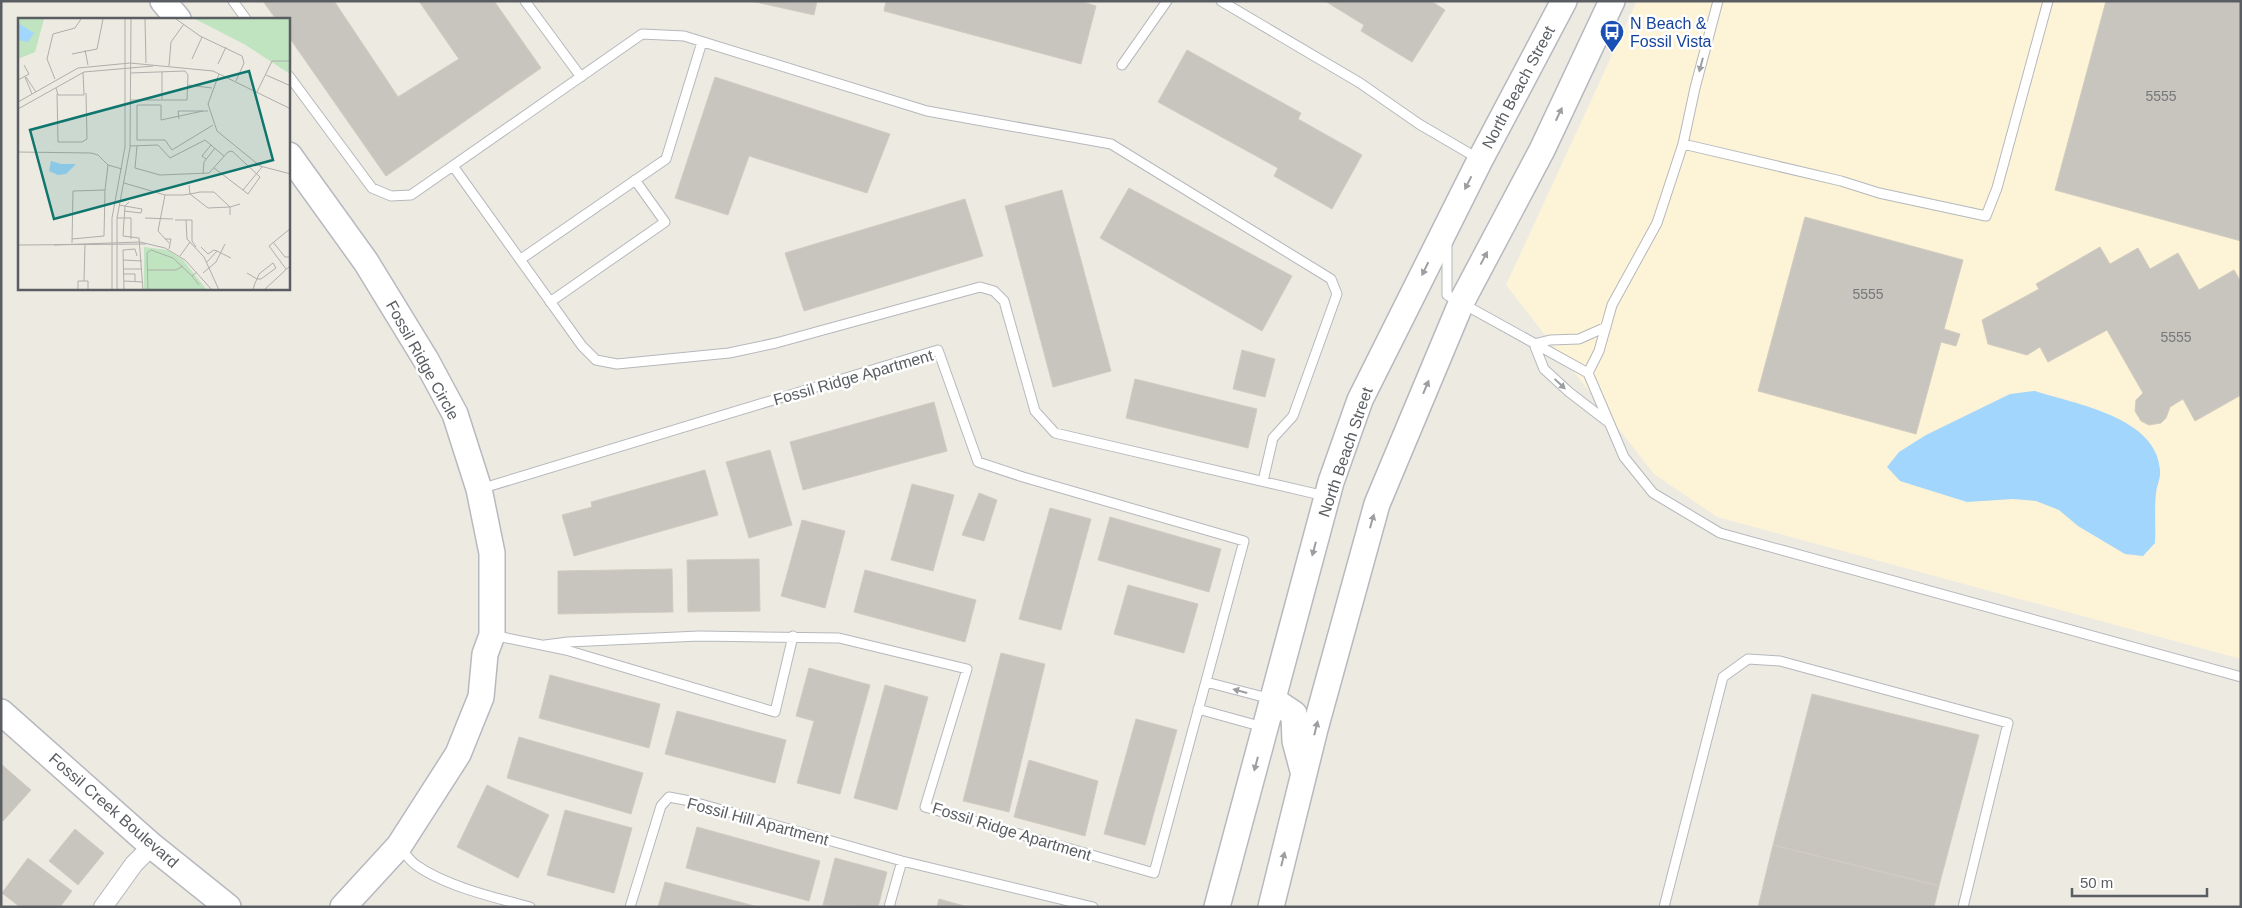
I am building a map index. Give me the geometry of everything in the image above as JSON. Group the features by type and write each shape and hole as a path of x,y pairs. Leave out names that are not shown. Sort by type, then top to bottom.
{"main road":[{"path":"163,1 177,18"},
{"name":"North Beach Street","path":"1217,907 1328,497 1360,400 1480,160 1564,1"},
{"path":"1271,907 1304,775 1377,504 1462,301 1542,150 1612,1"},
{"name":"Fossil Ridge Circle","path":"290,157 366,262 426,360 455,414 479,489 492,553 492,634 485,654 481,697 458,754 399,846 343,907"},
{"path":"1274,700 1294,714 1296,741 1304,775"},
{"name":"Fossil Creek Boulevard","path":"1,712 152,846 228,907"}],"street":[{"path":"103,907 134,864 152,846"}],"lane":[{"path":"233,1 245,18"},
{"path":"526,1 580,77"},
{"path":"1122,65 1167,1"},
{"path":"1221,1 1360,83 1419,124 1480,160"},
{"path":"1588,374 1599,351 1612,305 1657,223 1683,144 1695,88 1718,1"},
{"path":"1683,144 1840,181 1879,193 1986,216 1997,188 2048,1"},
{"path":"290,77 372,188 391,196 411,195 642,34 684,36 927,111 1111,144 1331,279 1337,294 1293,416 1273,438 1263,482"},
{"path":"521,259 666,159 702,42"},
{"path":"453,166 582,346 596,360 617,364 729,353 980,287 994,291 1004,301 1035,411 1055,433 1328,497"},
{"path":"550,302 665,222 635,180"},
{"path":"1447,225 1447,295 1462,301 1588,374 1624,457 1653,494 1720,533 2241,677"},
{"path":"1534,344 1550,340 1579,339 1606,327"},
{"path":"1534,344 1544,369 1569,392 1609,423"},
{"name":"Fossil Ridge Apartment","path":"479,489 938,350 978,462 1023,477 1244,541 1154,873 925,807 966,669 839,638 699,636 568,642 545,645"},
{"name":"Fossil Ridge Apartment","path":"492,634 575,652 775,712 793,636"},
{"path":"1664,907 1723,677 1748,659 1780,661 2008,723 1963,907"},
{"path":"1206,682 1274,700"},
{"path":"1198,709 1266,728"},
{"name":"Fossil Hill Apartment","path":"630,907 661,806 669,797 902,861 1094,907"},
{"path":"399,846 416,865 448,881 485,895 530,907"},
{"path":"889,907 902,861"}],"shaded area":[{"path":"1637,1 2241,1 2241,659 1717,517 1654,474 1506,285"}],"water":[{"path":"2035,391 2091,408 2130,425 2145,437 2155,452 2160,473 2155,499 2155,543 2143,556 2125,554 2078,526 2059,510 2036,501 2013,499 1967,502 1900,481 1887,467 1899,452 1926,435 2010,394"}],"building":[{"path":"263,1 334,1 398,97 459,59 419,1 494,1 541,68 386,176 290,38 290,18 275,18"},
{"path":"263,1 334,1 398,97 459,59 419,1 494,1 541,68 386,176 290,38 290,18 275,18"},
{"path":"751,1 817,1 814,15"},
{"path":"886,1 1080,1 1096,6 1081,64 884,11"},
{"path":"1325,1 1431,1 1445,10 1412,62 1361,31 1364,25"},
{"path":"2106,1 2241,1 2241,241 2055,190"},
{"path":"1187,50 1301,113 1298,119 1362,155 1332,209 1274,176 1278,168 1158,102"},
{"path":"715,77 890,134 867,193 749,156 728,215 675,198"},
{"path":"1129,188 1292,276 1262,331 1100,238"},
{"path":"1062,190 1111,371 1053,387 1005,206"},
{"path":"965,199 983,256 804,311 785,253"},
{"path":"1805,217 1963,260 1944,329 1960,334 1956,346 1941,342 1916,434 1758,391"},
{"path":"2100,247 2110,264 2138,248 2150,269 2178,253 2199,290 2234,270 2241,282 2241,395 2195,421 2183,399 2170,407 2166,418 2161,423 2149,425 2141,421 2135,411 2136,400 2143,393 2107,330 2048,362 2040,347 2027,355 1988,344 1982,320 2039,289 2036,284"},
{"path":"1242,350 1275,359 1265,397 1233,389"},
{"path":"1135,379 1257,409 1248,448 1126,418"},
{"path":"934,402 947,451 803,490 790,442"},
{"path":"770,450 792,525 749,538 726,462"},
{"path":"705,470 718,515 574,556 562,515 592,507 591,502"},
{"path":"912,484 954,495 933,571 891,560"},
{"path":"979,493 997,500 984,541 962,535"},
{"path":"1050,508 1091,519 1061,630 1019,619"},
{"path":"1110,517 1221,549 1209,592 1098,560"},
{"path":"802,520 845,531 825,608 781,596"},
{"path":"759,559 760,611 688,612 687,560"},
{"path":"672,569 673,612 558,614 558,571"},
{"path":"865,570 976,600 965,642 854,612"},
{"path":"1128,585 1198,604 1184,653 1114,634"},
{"path":"1001,653 1045,664 1009,812 963,801"},
{"path":"809,668 870,685 840,794 797,783 814,721 796,716"},
{"path":"550,675 660,704 649,748 539,718"},
{"path":"885,685 928,697 897,810 854,798"},
{"path":"1812,694 1979,735 1939,886 1773,845"},
{"path":"677,711 786,740 775,783 665,754"},
{"path":"1136,719 1177,730 1145,845 1104,834"},
{"path":"519,737 643,773 631,814 507,778"},
{"path":"1029,760 1098,781 1085,836 1014,817"},
{"path":"1,764 31,790 3,821 1,819"},
{"path":"487,785 549,815 518,878 457,847"},
{"path":"565,810 632,828 614,893 547,875"},
{"path":"697,827 820,861 809,901 686,868"},
{"path":"75,829 104,853 78,885 49,861"},
{"path":"1773,845 1939,886 1934,907 1758,907"},
{"path":"28,858 72,891 60,907 20,907 2,893"},
{"path":"835,858 887,872 878,907 823,905"},
{"path":"665,882 758,907 658,907"},
{"path":"939,899 968,907 937,907"}],"place":[{"name":"N Beach & Fossil Vista","path":"1612,53"}]}
